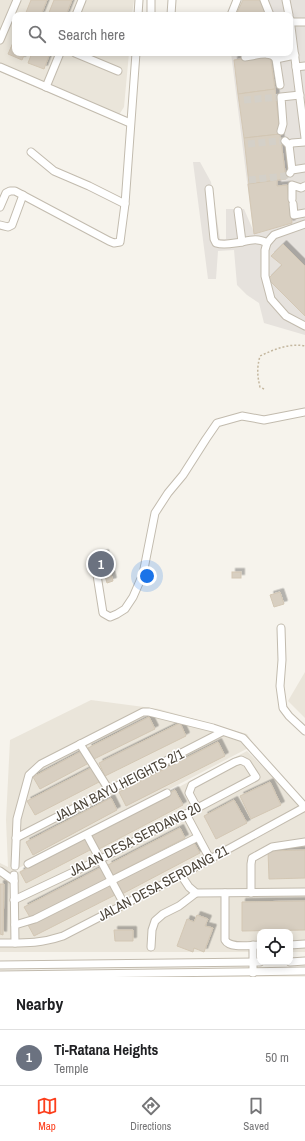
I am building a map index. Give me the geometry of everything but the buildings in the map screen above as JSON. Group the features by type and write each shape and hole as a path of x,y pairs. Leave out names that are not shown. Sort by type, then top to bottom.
{"street":[{"path":"0,40 17,0"},
{"path":"77,12 82,0"},
{"path":"138,12 139,0"},
{"path":"151,0 151,12"},
{"path":"171,12 172,0"},
{"path":"232,12 237,0"},
{"path":"264,0 269,12"},
{"path":"286,0 288,12"},
{"path":"293,22 305,22"},
{"path":"293,48 302,97 305,138"},
{"path":"46,87 59,56"},
{"path":"82,56 118,71"},
{"path":"0,207 6,193 15,191 109,241 117,243 120,242 126,204 130,123 136,56"},
{"path":"245,57 253,56"},
{"path":"274,56 280,85"},
{"path":"276,59 290,56"},
{"path":"296,67 305,66"},
{"path":"0,67 130,123"},
{"path":"281,131 283,124 281,97 302,97"},
{"path":"305,142 287,143 291,172 305,168"},
{"path":"31,152 54,171 126,204"},
{"path":"305,186 301,188 292,185 294,215 305,213"},
{"path":"208,189 214,239 216,243 231,244 255,240 267,242"},
{"path":"0,225 8,227 12,225 23,195"},
{"path":"238,211 242,242"},
{"path":"305,224 274,235 267,242 265,250 265,276 271,299 286,316 305,326"},
{"path":"97,575 103,613 110,617 125,609 133,597 143,574 155,513 218,423 242,416 264,420 305,412"},
{"path":"281,628 282,660 280,686 283,708 305,731"},
{"path":"15,866 17,820 29,775 41,764 143,712 149,712 243,738 305,807"},
{"name":"JALAN BAYU HEIGHTS 2/1","path":"16,838 222,732"},
{"path":"80,744 108,790"},
{"name":"JALAN DESA SERDANG 20","path":"14,900 100,859 186,814 256,776 247,763 241,760 235,762 192,785 189,793 197,808"},
{"path":"28,864 167,793"},
{"name":"JALAN DESA SERDANG 21","path":"0,943 34,943 56,938 182,875 210,858 305,807"},
{"path":"186,814 210,858"},
{"path":"87,835 124,904"},
{"path":"15,925 35,919 198,837"},
{"path":"252,893 252,858 272,847 305,842"},
{"path":"0,871 14,878 15,943"},
{"path":"182,875 188,887 196,893 305,892"},
{"path":"151,947 152,930 155,920 163,914 183,904 196,893"},
{"path":"225,893 226,943 231,945 256,945 256,962 253,973"},
{"path":"293,945 305,944"},
{"path":"0,965 256,962"},
{"path":"293,962 305,962"},
{"path":"0,975 122,976 305,972"}],"path":[{"path":"264,389 260,386 257,375 257,366 260,356 278,348 296,344 305,346"},
{"path":"97,575 110,571 111,574"}],"shaded area":[{"path":"0,0 134,0 132,12 12,12 12,56 129,56 124,107 115,121 0,72"},
{"path":"235,0 305,0 305,335 264,323 259,303 247,295 237,285 234,250 218,251 216,279 208,279 193,162 200,162 211,182 220,239 226,239 226,209 244,209 253,230 231,56 293,56 293,12 230,12"},
{"path":"305,672 305,718 288,701"},
{"path":"91,700 159,709 247,734 254,745 13,871 16,873 247,751 305,809 305,952 293,952 293,929 257,929 257,952 0,952 0,863 8,867 6,820 10,740"}],"tunnel":[{"path":"244,100 281,97"},
{"path":"248,144 285,141"},
{"path":"249,180 285,176 290,173"}],"place":[{"name":"Ti-Ratana Heights","path":"101,564"}]}
